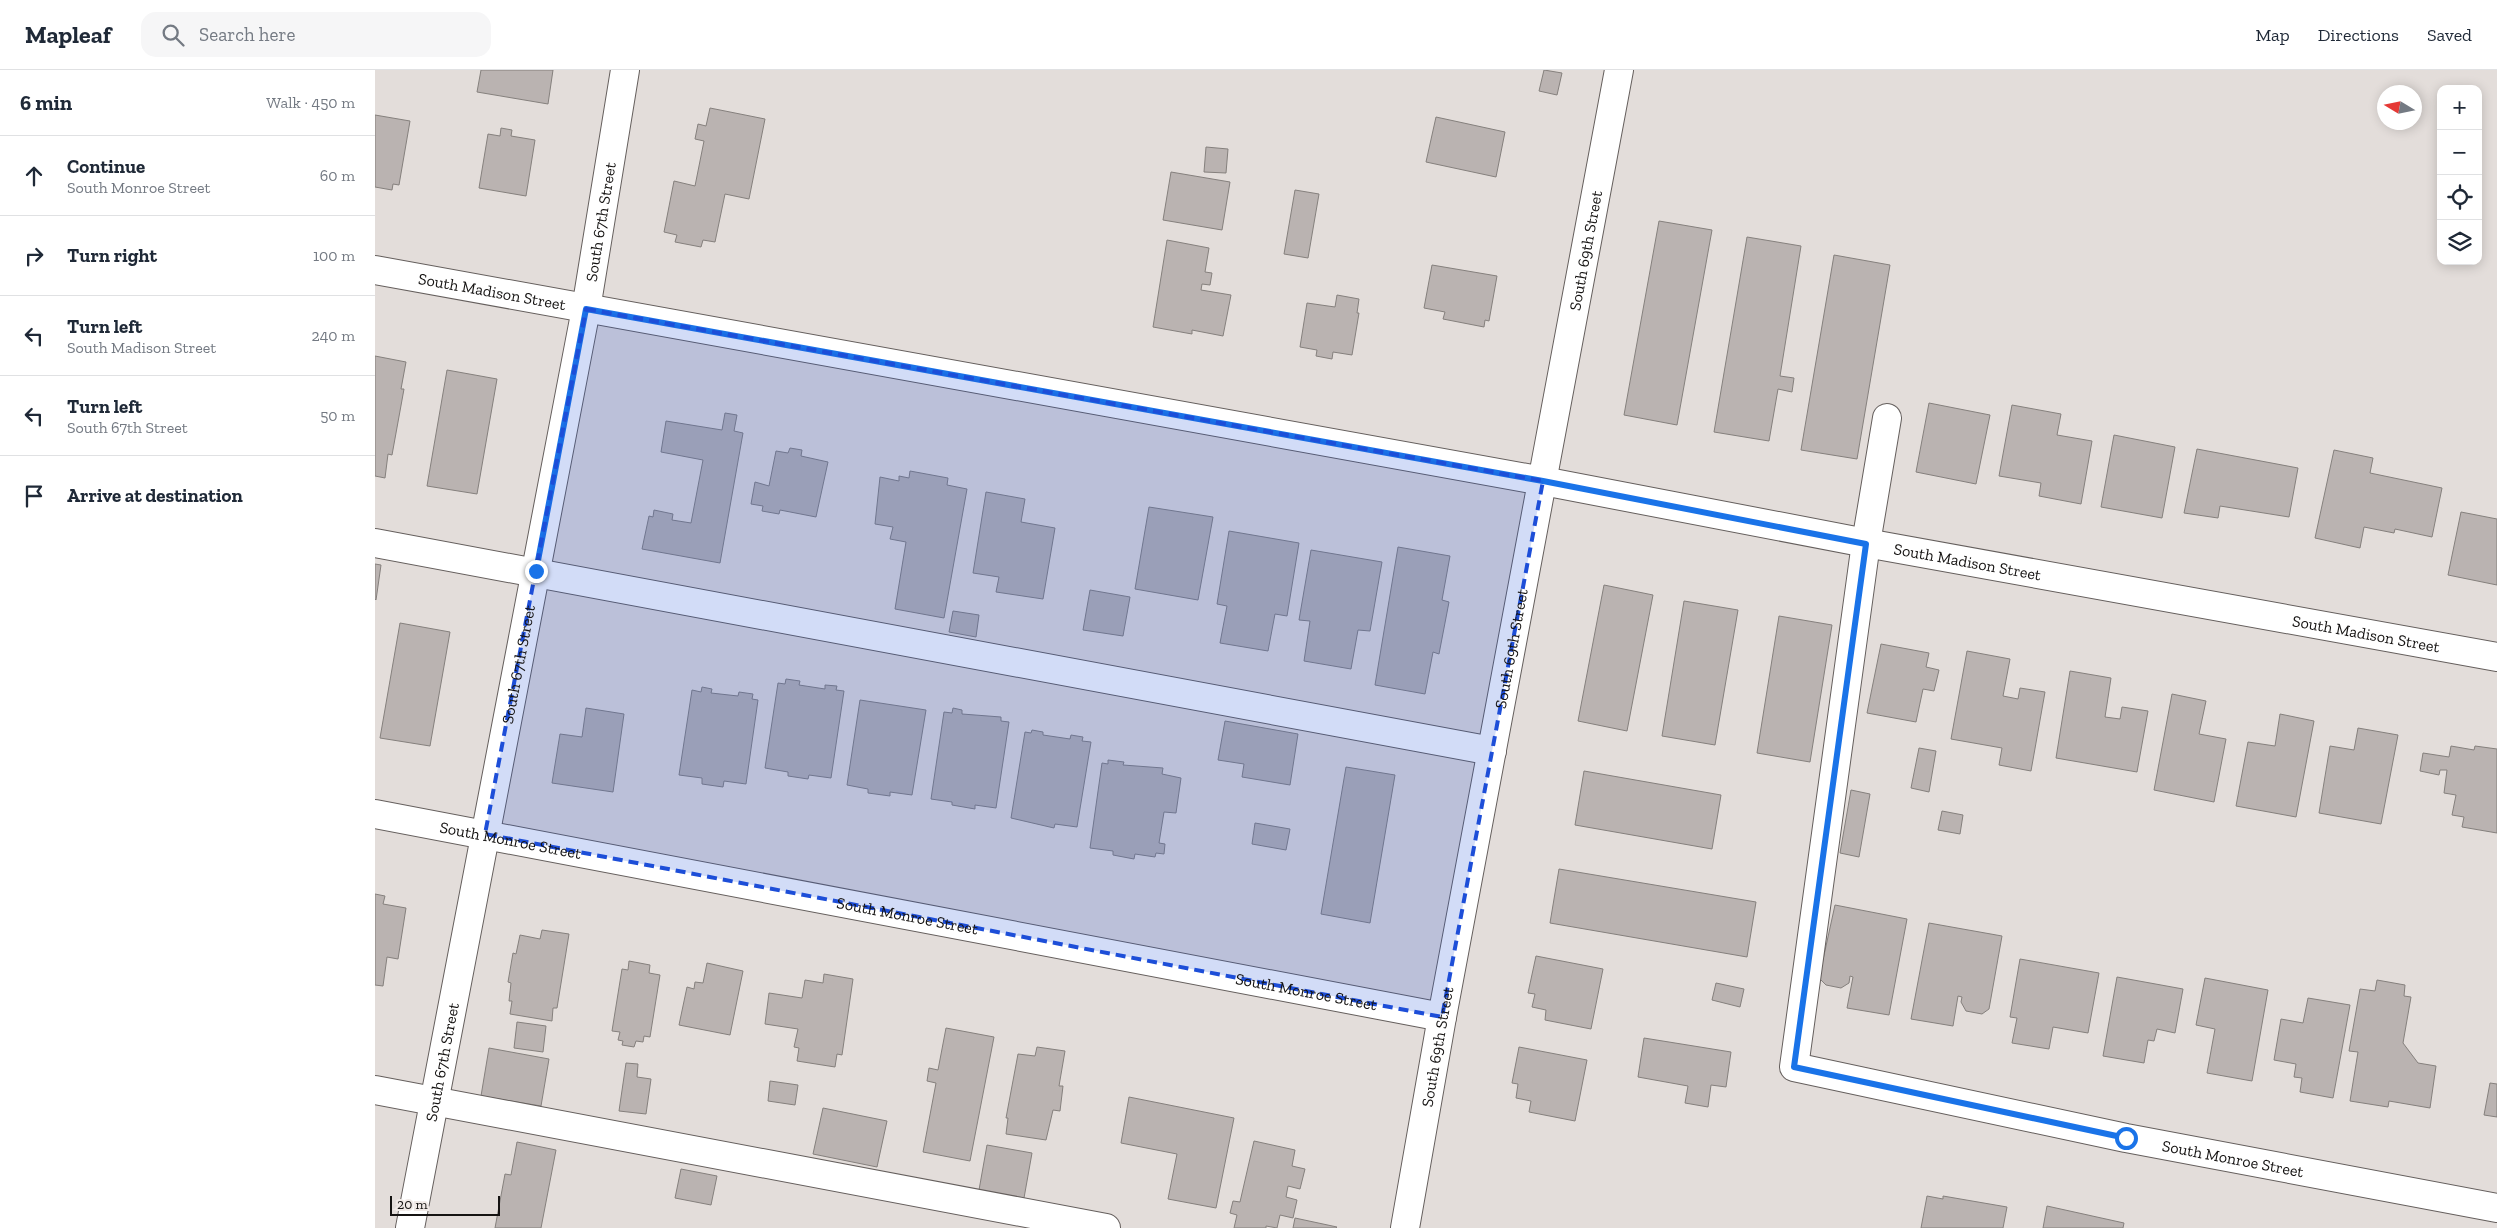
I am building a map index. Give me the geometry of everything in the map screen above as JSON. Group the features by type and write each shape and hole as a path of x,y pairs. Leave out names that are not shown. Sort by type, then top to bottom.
{"street":[{"name":"South 67th Street","path":"410,1228 586,309 625,70"},
{"name":"South 69th Street","path":"1405,1228 1442,1017 1619,70"},
{"name":"South Madison Street","path":"375,270 1543,481 1866,544 2497,657"},
{"path":"1866,544 1887,418"},
{"path":"375,543 536,571 1492,751"},
{"name":"South Monroe Street","path":"1866,544 1794,1067 2126,1138 2497,1208"},
{"name":"South Monroe Street","path":"375,814 1442,1017"},
{"path":"375,1090 1106,1228"}],"highlighted area":[{"path":"586,309 1543,481 1442,1017 485,834"}],"building":[{"path":"481,70 553,70 548,104 477,92"},
{"path":"1544,70 1562,73 1557,95 1539,91"},
{"path":"710,108 765,119 749,199 725,194 715,242 703,240 701,247 675,242 677,235 664,232 674,181 695,186 704,141 695,139 698,124 706,126"},
{"path":"375,115 410,121 399,185 393,184 392,190 375,187"},
{"path":"1436,117 1505,132 1496,177 1426,162"},
{"path":"501,128 512,130 511,136 535,140 526,196 479,188 488,134 500,136"},
{"path":"1206,147 1228,149 1226,173 1204,172"},
{"path":"1171,172 1230,182 1222,230 1163,220"},
{"path":"1295,190 1319,194 1308,258 1284,254"},
{"path":"1659,221 1712,230 1677,425 1624,415"},
{"path":"1747,237 1801,246 1780,376 1794,378 1792,392 1778,389 1769,441 1714,432"},
{"path":"1167,240 1209,248 1205,272 1212,273 1210,285 1202,284 1201,290 1231,295 1223,336 1192,330 1192,334 1153,327"},
{"path":"1834,255 1890,265 1857,459 1801,450"},
{"path":"1432,265 1497,276 1489,321 1485,320 1484,327 1443,319 1445,312 1424,308"},
{"path":"1337,295 1359,299 1357,313 1359,313 1352,355 1333,352 1332,359 1316,356 1317,350 1300,347 1307,303 1335,307"},
{"path":"375,356 406,362 401,389 404,389 392,455 388,454 385,478 375,476"},
{"path":"447,370 497,379 477,494 427,486"},
{"path":"1929,403 1990,415 1976,484 1916,472"},
{"path":"2012,405 2061,414 2057,435 2092,441 2081,504 2039,496 2041,483 1999,476"},
{"path":"725,413 737,415 734,431 743,433 720,563 642,549 649,516 653,517 654,510 673,514 672,520 691,523 703,460 661,452 666,421 722,430"},
{"path":"2114,435 2175,447 2162,518 2101,507"},
{"path":"790,448 802,450 801,456 828,462 816,517 780,510 779,514 762,511 763,506 751,504 755,482 769,486 776,451 788,453"},
{"path":"2197,449 2298,468 2289,517 2220,506 2218,518 2184,513"},
{"path":"2334,450 2373,458 2370,473 2442,488 2432,537 2395,529 2394,533 2364,527 2360,548 2315,538"},
{"path":"910,471 948,478 947,485 967,489 944,618 895,609 906,542 890,539 893,527 875,524 880,477 899,481 899,476 909,478"},
{"path":"986,492 1025,499 1021,522 1055,528 1043,599 996,592 999,577 973,573"},
{"path":"1149,507 1213,517 1198,600 1135,589"},
{"path":"2461,512 2497,519 2497,585 2448,575"},
{"path":"1229,531 1299,543 1287,616 1275,614 1268,651 1220,643 1227,606 1217,604"},
{"path":"1398,547 1450,556 1442,600 1449,602 1439,654 1433,652 1425,694 1375,685"},
{"path":"1311,550 1382,562 1370,631 1358,630 1351,669 1304,661 1310,621 1299,620"},
{"path":"375,564 381,565 376,600 375,599"},
{"path":"1604,585 1653,595 1627,731 1578,721"},
{"path":"1090,590 1130,597 1123,636 1083,630"},
{"path":"1684,601 1738,610 1715,745 1662,736"},
{"path":"953,611 979,615 976,637 949,632"},
{"path":"1779,616 1832,625 1810,762 1757,753"},
{"path":"400,623 450,632 430,746 380,738"},
{"path":"1881,644 1929,653 1926,667 1939,670 1934,691 1923,689 1916,722 1867,713"},
{"path":"1967,651 2010,659 2003,696 2018,699 2020,688 2045,692 2031,771 1999,765 2002,748 1951,739"},
{"path":"2070,671 2111,678 2105,717 2120,719 2122,707 2148,711 2137,772 2056,758"},
{"path":"786,679 800,681 799,685 825,689 825,685 837,686 836,690 844,691 831,778 809,775 808,779 788,776 788,772 765,768 778,683 785,684"},
{"path":"702,687 712,689 711,693 738,696 739,692 753,694 752,699 758,700 746,784 724,781 723,787 702,784 702,778 679,775 692,690 701,692"},
{"path":"2172,694 2206,701 2199,734 2226,739 2214,802 2154,790"},
{"path":"860,700 926,710 912,795 890,792 890,796 868,793 868,789 847,785"},
{"path":"586,708 624,714 613,792 552,783 560,734 582,737"},
{"path":"953,708 962,710 962,714 1001,717 1001,721 1009,722 996,808 975,805 975,809 952,805 952,802 931,799 944,712 952,713"},
{"path":"2280,714 2314,721 2296,817 2236,806 2248,742 2275,746"},
{"path":"1225,721 1298,734 1290,785 1242,777 1244,764 1218,760"},
{"path":"2358,728 2398,735 2381,824 2319,813 2330,746 2354,750"},
{"path":"1032,730 1043,732 1043,735 1070,739 1071,735 1083,737 1082,741 1091,742 1077,827 1055,824 1054,828 1011,818 1025,732 1031,733"},
{"path":"2451,746 2474,750 2475,746 2497,749 2497,833 2462,827 2464,817 2452,815 2456,795 2444,793 2447,770 2440,770 2439,775 2420,771 2423,753 2449,757"},
{"path":"1919,748 1936,751 1929,792 1911,788"},
{"path":"1108,760 1124,762 1123,765 1163,768 1162,774 1181,778 1176,813 1164,812 1159,843 1165,844 1164,854 1156,853 1155,857 1135,854 1134,859 1113,855 1113,851 1090,848 1102,763 1108,764"},
{"path":"1346,767 1395,775 1370,923 1321,914"},
{"path":"1584,771 1721,795 1712,849 1575,825"},
{"path":"1851,790 1870,794 1859,857 1840,853"},
{"path":"1942,811 1963,815 1960,834 1938,830"},
{"path":"1255,823 1290,829 1286,850 1252,844"},
{"path":"1559,869 1756,902 1747,957 1550,923"},
{"path":"375,894 385,896 383,904 406,908 398,959 387,957 383,986 375,985"},
{"path":"1835,905 1907,919 1889,1015 1847,1008 1853,977 1850,976 1849,983 1841,988 1826,985 1819,978"},
{"path":"1929,923 2002,936 1989,1009 1982,1014 1966,1011 1961,1002 1962,997 1958,996 1953,1026 1911,1019"},
{"path":"542,930 569,934 557,1008 553,1008 552,1021 510,1014 512,1001 509,1001 511,983 508,982 513,953 516,954 520,935 540,939"},
{"path":"1536,956 1603,969 1591,1029 1545,1020 1546,1010 1532,1007 1535,994 1528,993"},
{"path":"2020,959 2099,973 2088,1033 2053,1027 2049,1049 2012,1043 2017,1018 2010,1017"},
{"path":"629,961 650,965 649,973 660,975 650,1037 644,1036 643,1042 636,1041 634,1047 622,1045 623,1041 618,1040 620,1032 612,1031 622,969 628,970"},
{"path":"707,963 743,971 730,1035 679,1025 687,987 694,989 695,982 703,983"},
{"path":"824,974 853,979 842,1055 837,1054 835,1067 797,1061 799,1048 794,1047 798,1029 765,1024 769,993 802,998 805,980 823,983"},
{"path":"2117,977 2183,989 2175,1033 2157,1029 2154,1041 2148,1040 2144,1063 2103,1056"},
{"path":"2205,978 2268,990 2252,1081 2207,1073 2215,1029 2196,1025"},
{"path":"2377,980 2405,985 2404,996 2411,997 2403,1043 2418,1063 2436,1066 2430,1108 2389,1101 2388,1107 2350,1101 2358,1052 2349,1051 2360,989 2375,991"},
{"path":"1716,983 1744,989 1740,1007 1712,1000"},
{"path":"2308,998 2350,1005 2333,1098 2300,1092 2302,1078 2294,1077 2296,1064 2274,1060 2281,1019 2303,1023"},
{"path":"517,1022 546,1026 543,1052 514,1048"},
{"path":"946,1028 994,1037 970,1161 923,1152 936,1083 927,1081 929,1068 938,1070"},
{"path":"1644,1038 1731,1052 1726,1087 1711,1085 1708,1107 1685,1103 1688,1086 1638,1077"},
{"path":"1037,1047 1065,1051 1059,1086 1063,1086 1060,1111 1053,1110 1046,1140 1006,1134 1008,1118 1006,1118 1018,1054 1035,1056"},
{"path":"1519,1047 1587,1060 1575,1121 1529,1112 1531,1101 1516,1098 1518,1084 1512,1083"},
{"path":"489,1048 549,1059 541,1106 481,1096"},
{"path":"626,1063 638,1064 637,1077 651,1079 646,1114 619,1111"},
{"path":"770,1081 798,1085 795,1105 768,1101"},
{"path":"2490,1083 2497,1084 2497,1117 2484,1115"},
{"path":"1129,1097 1234,1118 1216,1208 1168,1199 1177,1154 1121,1143"},
{"path":"823,1108 887,1121 877,1167 813,1154"},
{"path":"1254,1141 1295,1150 1292,1166 1305,1169 1300,1189 1288,1186 1286,1197 1297,1200 1293,1218 1280,1215 1277,1228 1266,1226 1266,1228 1234,1228 1237,1215 1230,1213 1233,1201 1240,1202"},
{"path":"517,1142 556,1150 541,1228 495,1228 505,1174 511,1175"},
{"path":"987,1145 1032,1153 1024,1198 979,1190"},
{"path":"681,1169 717,1176 711,1205 675,1198"},
{"path":"1927,1196 1943,1199 1943,1196 2007,1207 2003,1228 1921,1228"},
{"path":"2047,1206 2124,1223 2123,1228 2043,1228"},
{"path":"1295,1218 1337,1227 1293,1228"}],"route":[{"path":"536,571 586,309 1543,481 1866,544 1794,1067 2126,1138"}]}
